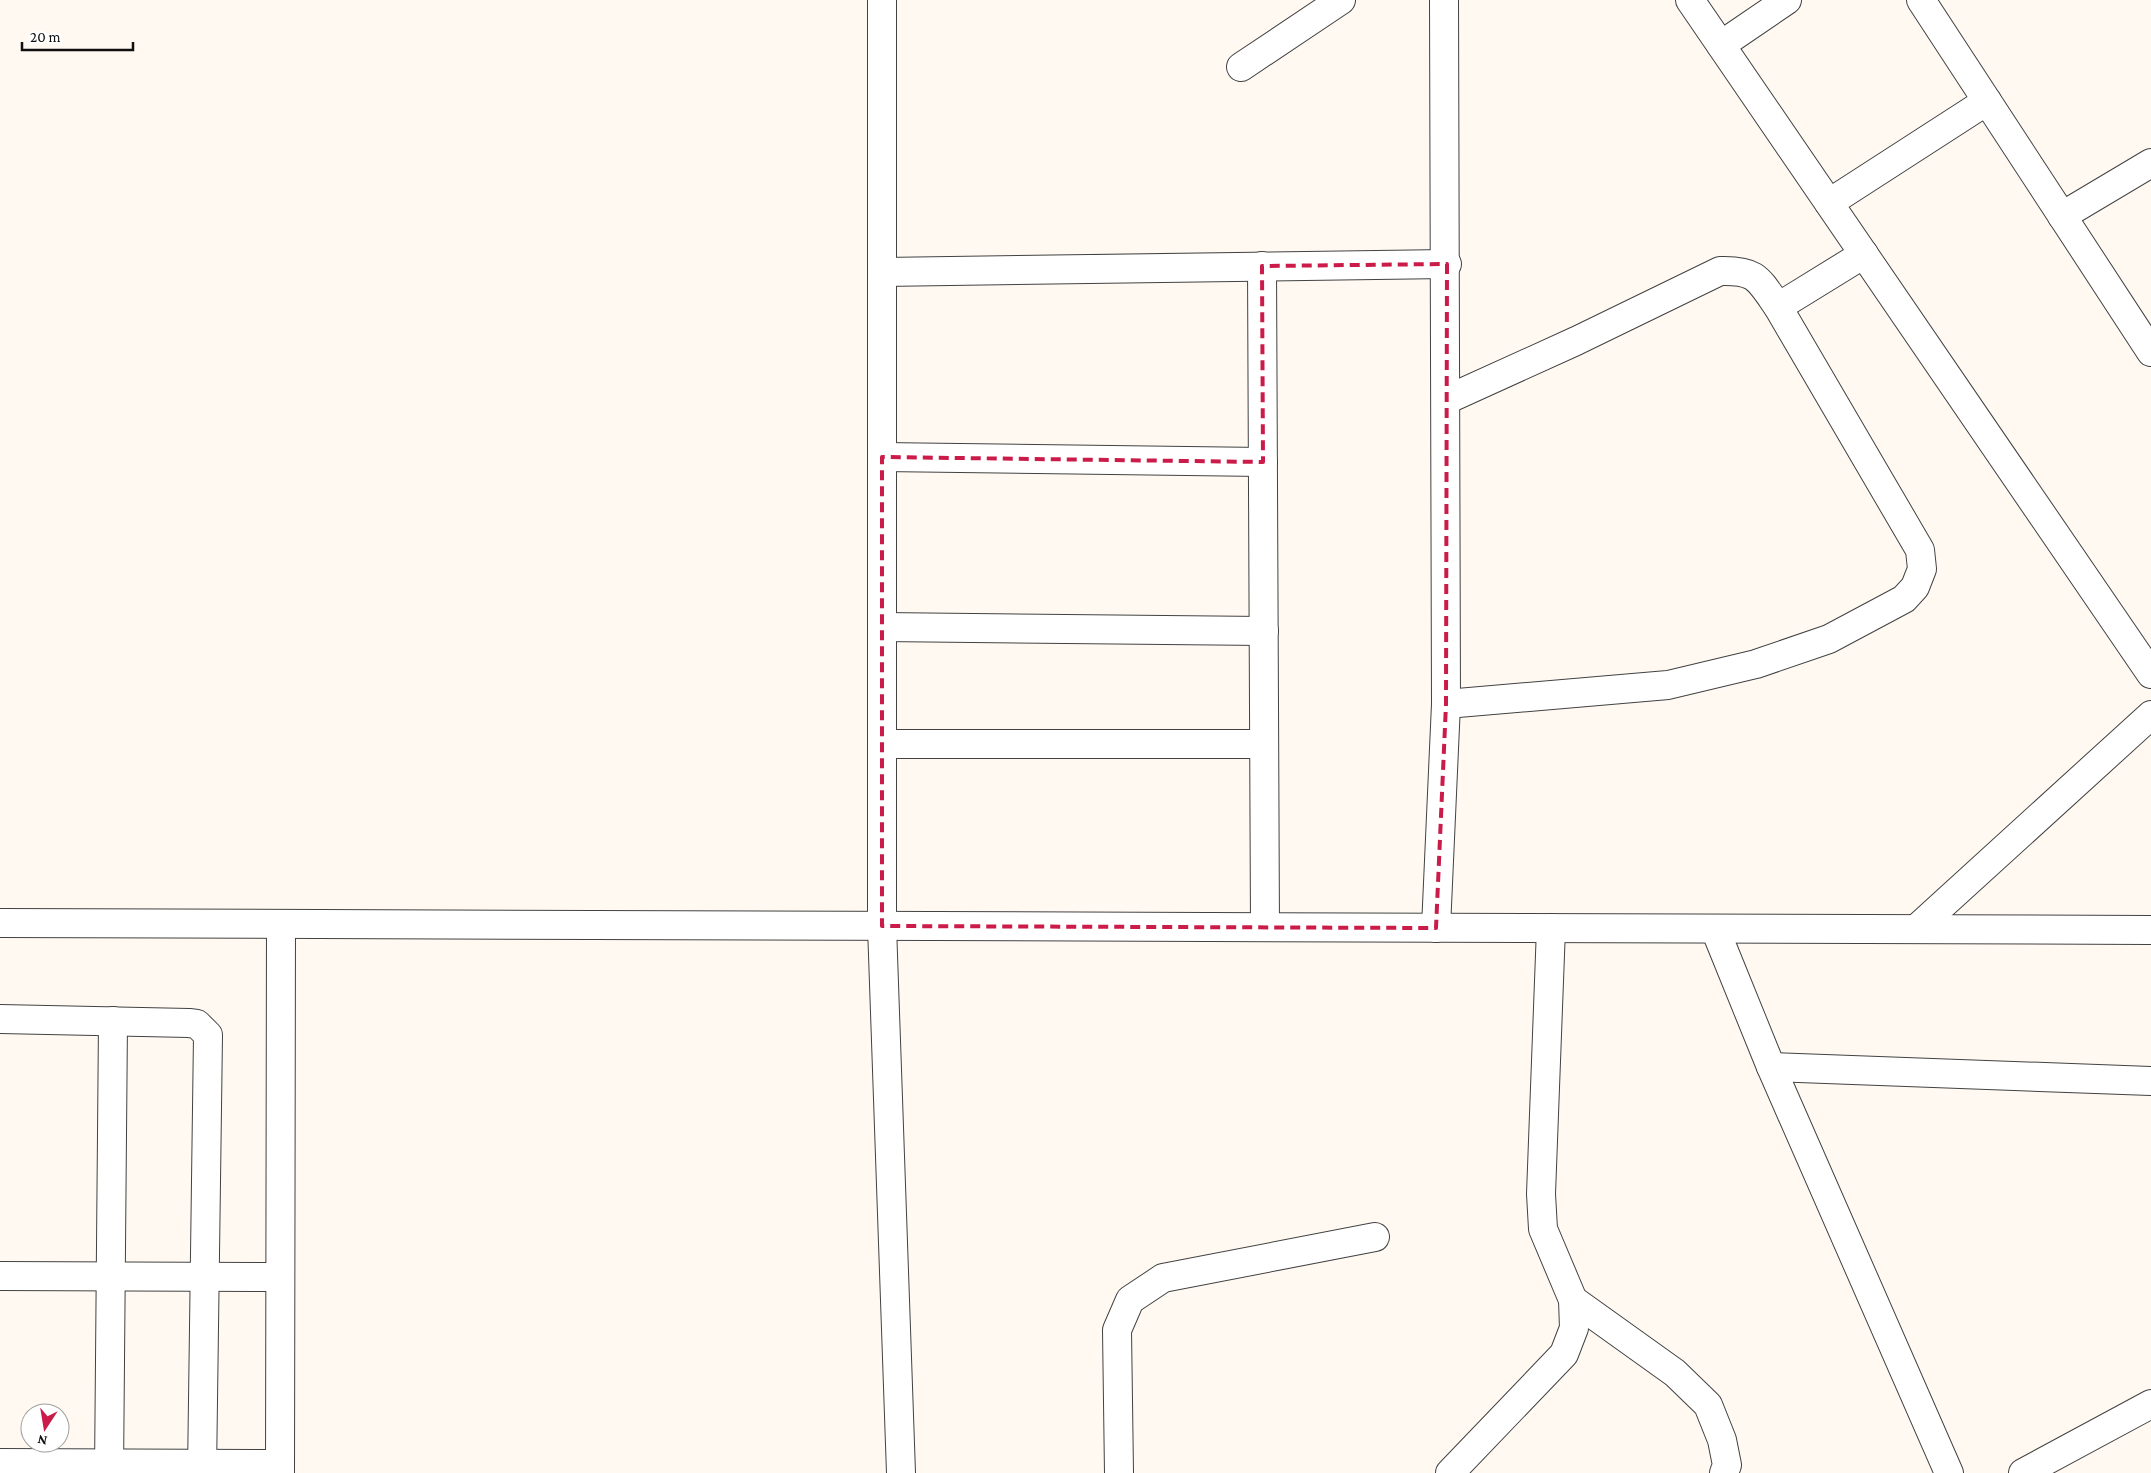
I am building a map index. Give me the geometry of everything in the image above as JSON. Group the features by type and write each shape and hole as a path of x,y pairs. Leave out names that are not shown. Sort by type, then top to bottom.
{"street":[{"path":"882,0 882,926 901,1473"},
{"path":"1240,67 1341,0"},
{"path":"1436,928 1446,704 1447,264 1444,0"},
{"path":"1690,0 2151,674"},
{"path":"1721,45 1787,0"},
{"path":"1921,0 2151,352"},
{"path":"1829,203 1987,101"},
{"path":"2062,216 2151,163"},
{"path":"1778,307 1864,254"},
{"path":"882,272 1447,264"},
{"path":"1262,266 1265,927"},
{"path":"1446,400 1576,341 1720,271 1742,271 1759,279 1778,307 1920,550 1922,569 1915,587 1904,598 1829,639 1756,664 1668,685 1446,704"},
{"path":"882,457 1263,462"},
{"path":"882,627 1264,631"},
{"path":"1916,929 2151,715"},
{"path":"882,744 1264,744"},
{"path":"0,923 2151,930"},
{"path":"0,1464 109,1469 280,1468 281,924"},
{"path":"1450,1473 1564,1354 1574,1328 1573,1300 1543,1229 1541,1203 1551,928"},
{"path":"1715,929 1771,1067 1949,1473"},
{"path":"0,1019 197,1024 208,1036 202,1468"},
{"path":"109,1469 113,1022"},
{"path":"1771,1067 2151,1081"},
{"path":"1119,1473 1117,1330 1130,1300 1162,1278 1375,1237"},
{"path":"0,1276 280,1277"},
{"path":"1573,1300 1675,1373 1708,1405 1722,1440 1727,1466 1724,1473"},
{"path":"2023,1473 2151,1404"}],"highlighted area":[{"path":"1447,264 1446,704 1436,928 882,926 882,457 1263,462 1262,266"}]}
